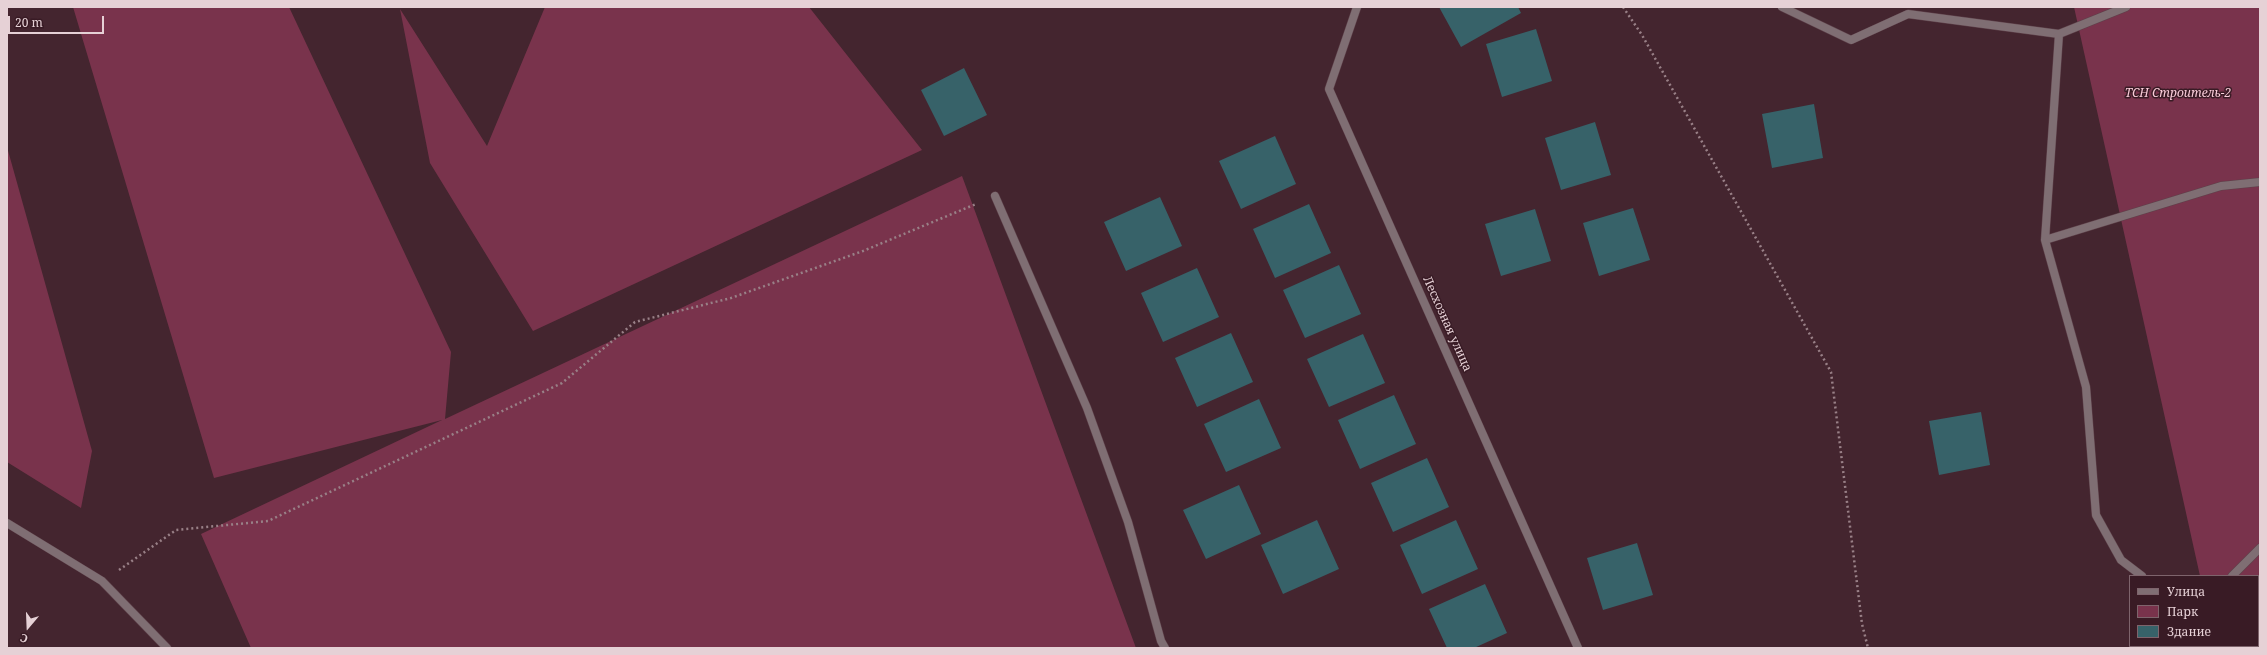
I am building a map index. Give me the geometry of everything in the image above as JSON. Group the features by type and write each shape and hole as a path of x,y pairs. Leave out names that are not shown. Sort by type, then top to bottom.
{"street":[{"name":"Лесхозная улица","path":"1357,7 1329,88 1578,648"},
{"path":"1782,7 1851,40 1908,14 2059,34 2126,7"},
{"path":"2059,34 2045,240 2086,387 2096,515 2121,560 2141,575"},
{"path":"2045,240 2221,186 2260,182"},
{"path":"995,196 1087,408 1128,522 1161,641 1165,648"},
{"path":"7,523 102,581 167,648"},
{"path":"2233,575 2260,548"}],"path":[{"path":"1623,7 1642,35 1831,372 1862,624 1868,648"},
{"path":"102,581 176,530 268,521 562,383 635,322 732,298 863,251 995,196"}],"green space":[{"path":"73,7 289,7 451,352 445,419 962,176 1136,648 251,648 201,534 442,420 214,478"},
{"path":"545,7 809,7 922,150 533,331 430,163 400,9 487,146"},
{"name":"ТСН Строитель-2","path":"2074,7 2260,7 2260,648 2216,648 2259,647 2259,575 2200,575"},
{"path":"7,147 92,451 81,508 7,462"}],"building":[{"path":"1439,7 1518,7 1521,13 1461,47"},
{"path":"1536,29 1552,81 1502,97 1486,44"},
{"path":"964,68 987,115 944,136 921,90"},
{"path":"1814,104 1823,158 1772,168 1762,114"},
{"path":"1595,122 1611,175 1561,190 1545,138"},
{"path":"1275,136 1296,184 1241,209 1219,161"},
{"path":"1160,197 1182,246 1126,271 1104,222"},
{"path":"1309,204 1331,253 1275,278 1253,229"},
{"path":"1633,208 1650,260 1599,276 1583,223"},
{"path":"1535,209 1551,261 1501,276 1485,224"},
{"path":"1339,265 1361,314 1305,338 1283,290"},
{"path":"1197,268 1219,317 1163,342 1141,293"},
{"path":"1231,333 1253,382 1197,407 1175,358"},
{"path":"1363,334 1385,383 1329,407 1307,359"},
{"path":"1394,395 1416,444 1360,469 1338,420"},
{"path":"1259,399 1281,448 1226,472 1204,424"},
{"path":"1981,412 1990,465 1939,475 1929,421"},
{"path":"1427,458 1449,507 1393,532 1371,483"},
{"path":"1239,485 1261,534 1206,559 1183,510"},
{"path":"1317,520 1339,569 1283,594 1261,545"},
{"path":"1456,520 1478,569 1422,594 1400,545"},
{"path":"1637,543 1653,595 1603,610 1587,558"},
{"path":"1485,584 1507,633 1474,648 1447,648 1429,609"}]}
